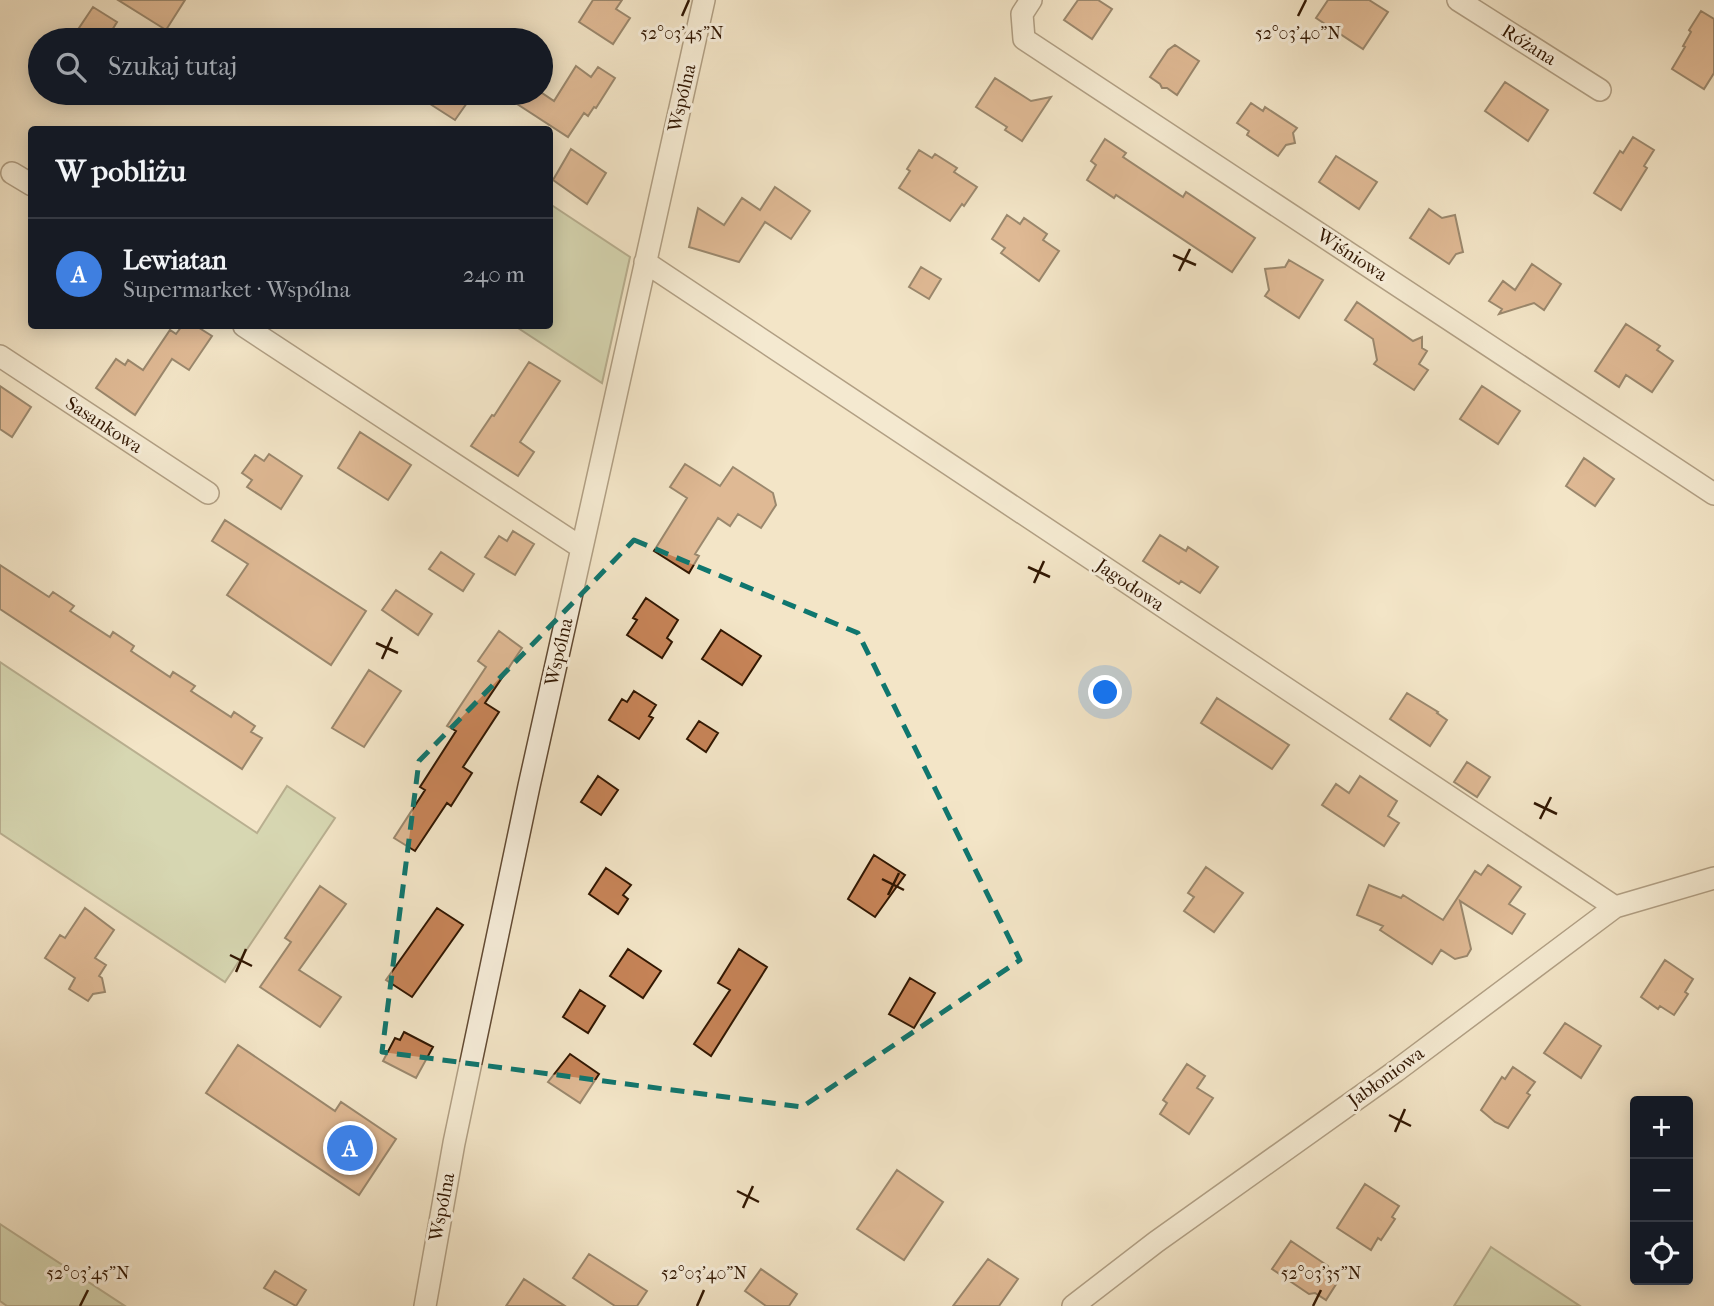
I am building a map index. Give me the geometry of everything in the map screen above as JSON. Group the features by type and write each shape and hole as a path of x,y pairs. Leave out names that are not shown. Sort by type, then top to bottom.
{"street":[{"name":"Wspólna","path":"425,1306 460,1117 529,786 704,0"},
{"name":"Wiśniowa","path":"1031,0 1022,14 1024,39 1714,494"},
{"name":"Różana","path":"1458,0 1600,90"},
{"path":"12,173 28,183"},
{"name":"Jagodowa","path":"645,262 1615,907"},
{"path":"249,329 582,548"},
{"name":"Sasankowa","path":"0,356 208,493"},
{"name":"Jabłoniowa","path":"1073,1306 1156,1242 1406,1063 1615,907 1714,878"}],"highlighted area":[{"path":"634,540 858,633 1020,960 802,1107 382,1052 419,761"}],"green space":[{"path":"553,206 630,257 602,383 520,329 553,329"},
{"path":"0,662 257,833 287,786 335,818 225,982 0,833"},
{"path":"0,1224 125,1306 7,1306 0,1301"},
{"path":"1491,1247 1580,1306 1454,1306"}],"building":[{"path":"118,0 185,0 167,28 163,28"},
{"path":"593,0 622,0 616,9 630,18 613,44 579,22"},
{"path":"1078,0 1098,0 1112,9 1092,39 1064,20"},
{"path":"1328,0 1369,0 1388,12 1363,49 1316,18"},
{"path":"93,7 117,22 113,28 79,28"},
{"path":"1701,11 1714,19 1714,73 1704,89 1672,69 1685,47 1683,46 1691,32 1689,30"},
{"path":"1175,45 1199,61 1177,95 1167,88 1162,88 1150,77 1168,50"},
{"path":"576,66 591,77 598,67 615,78 596,108 594,107 588,116 584,113 568,137 519,105 553,105"},
{"path":"995,78 1031,101 1051,97 1022,141 1005,130 1007,127 976,107"},
{"path":"1505,82 1548,110 1528,141 1485,111"},
{"path":"1251,103 1263,111 1265,107 1297,128 1293,133 1295,143 1286,145 1278,156 1247,135 1249,131 1237,123"},
{"path":"432,105 466,105 455,120"},
{"path":"1633,137 1654,150 1644,166 1647,168 1621,210 1594,193 1620,151 1623,153"},
{"path":"1105,139 1126,153 1123,157 1183,197 1186,192 1255,238 1232,272 1116,195 1114,198 1087,180 1096,165 1091,161"},
{"path":"571,149 606,173 587,204 553,180"},
{"path":"919,150 932,158 935,154 957,168 954,172 977,187 950,221 899,188"},
{"path":"1336,156 1377,182 1359,209 1319,182"},
{"path":"775,187 810,211 791,239 765,222 739,262 689,247 698,208 724,225 742,198 760,210"},
{"path":"1429,209 1442,218 1455,215 1463,252 1456,254 1449,264 1410,238"},
{"path":"1007,215 1020,224 1024,218 1047,234 1043,240 1059,251 1039,281 1001,253 1005,248 992,239"},
{"path":"1289,260 1323,280 1299,318 1265,296 1269,290 1265,269 1285,267"},
{"path":"1532,264 1561,284 1544,310 1534,303 1499,314 1502,309 1489,301 1503,281 1515,290"},
{"path":"921,267 941,279 929,299 909,287"},
{"path":"1357,302 1413,341 1422,337 1422,348 1427,351 1419,364 1428,370 1414,390 1374,364 1377,360 1373,339 1345,320"},
{"path":"1626,324 1660,346 1657,350 1673,361 1652,392 1626,375 1619,387 1595,371"},
{"path":"180,329 201,329 212,336 189,370 172,359 135,415 96,388 116,359 125,365 128,360 143,370 170,330 176,334"},
{"path":"529,362 560,381 520,442 534,452 518,476 471,446"},
{"path":"0,386 31,407 12,437 0,429"},
{"path":"1482,386 1520,411 1498,444 1460,419"},
{"path":"360,432 411,465 388,500 338,468"},
{"path":"269,454 302,476 281,509 247,487 252,480 242,473 255,455 264,461"},
{"path":"1584,458 1614,479 1595,506 1566,486"},
{"path":"685,464 720,486 733,467 773,493 776,505 761,528 738,514 730,526 718,518 695,554 699,556 689,573 654,551 687,498 670,487"},
{"path":"225,520 366,611 331,665 227,595 248,564 212,541"},
{"path":"513,531 534,544 515,575 485,557 499,536 507,541"},
{"path":"1160,535 1186,551 1188,547 1218,567 1200,593 1181,581 1179,584 1143,561"},
{"path":"441,552 474,574 463,591 429,569"},
{"path":"0,565 49,597 53,592 74,606 70,611 110,637 113,632 134,646 131,651 170,677 173,672 195,686 191,691 231,717 234,712 255,726 251,732 262,738 242,769 0,609"},
{"path":"396,590 432,614 418,635 382,610"},
{"path":"646,598 678,620 667,638 672,642 662,658 627,635 637,620 633,618"},
{"path":"721,630 761,656 742,685 702,659"},
{"path":"499,631 522,648 485,703 499,712 463,767 472,773 451,806 447,803 415,851 394,838 425,790 420,787 456,731 447,726 486,667 478,661"},
{"path":"369,670 401,691 364,747 332,728"},
{"path":"634,691 656,705 649,716 653,718 639,739 609,720 622,699 627,702"},
{"path":"1407,693 1447,720 1430,746 1390,719"},
{"path":"1217,698 1289,745 1272,769 1201,723"},
{"path":"699,721 718,733 706,752 687,739"},
{"path":"1467,762 1490,777 1477,797 1454,782"},
{"path":"598,776 618,790 601,815 581,802"},
{"path":"1360,776 1397,801 1388,816 1399,823 1384,846 1322,805 1336,784 1349,793"},
{"path":"874,855 905,875 875,917 848,899"},
{"path":"1488,865 1521,887 1509,904 1525,914 1512,934 1460,901 1471,949 1467,956 1455,959 1441,950 1432,964 1380,930 1383,926 1357,915 1369,885 1401,898 1403,895 1443,920 1475,871 1481,875"},
{"path":"1206,867 1243,893 1214,932 1184,911 1194,897 1188,893"},
{"path":"606,868 631,885 623,895 628,899 618,914 589,894"},
{"path":"320,886 346,904 299,970 341,997 320,1027 260,987 291,942 285,938"},
{"path":"85,908 114,930 95,958 106,965 99,976 102,978 105,992 93,994 88,1001 69,989 75,978 45,958 60,935 65,938"},
{"path":"437,908 463,925 412,997 386,980"},
{"path":"628,949 661,971 643,998 610,976"},
{"path":"739,949 767,967 711,1056 694,1044 730,990 718,983"},
{"path":"1665,960 1693,979 1685,992 1688,994 1674,1015 1660,1006 1658,1009 1641,997"},
{"path":"910,978 935,993 914,1028 889,1014"},
{"path":"580,990 605,1006 588,1033 563,1017"},
{"path":"1565,1023 1601,1046 1581,1078 1544,1053"},
{"path":"404,1032 433,1047 416,1078 383,1061 395,1038 400,1040"},
{"path":"238,1045 335,1111 341,1102 396,1139 359,1195 206,1093"},
{"path":"570,1054 599,1074 580,1103 548,1082"},
{"path":"1187,1064 1205,1076 1197,1088 1213,1098 1189,1134 1160,1114 1167,1103 1163,1100"},
{"path":"1513,1067 1535,1082 1527,1093 1530,1095 1508,1128 1495,1122 1481,1110 1502,1077 1505,1079"},
{"path":"897,1170 943,1202 904,1260 857,1229"},
{"path":"1365,1184 1399,1206 1392,1217 1395,1219 1371,1250 1337,1228"},
{"path":"1291,1241 1328,1266 1329,1271 1340,1278 1326,1300 1315,1293 1309,1294 1272,1269"},
{"path":"589,1254 647,1291 637,1306 615,1306 573,1278"},
{"path":"988,1259 1018,1279 999,1306 953,1306"},
{"path":"761,1269 797,1294 789,1306 766,1306 745,1291"},
{"path":"275,1271 306,1290 296,1306 264,1288"},
{"path":"524,1279 565,1306 506,1306"}],"place":[{"name":"Lewiatan","path":"350,1148"}]}
